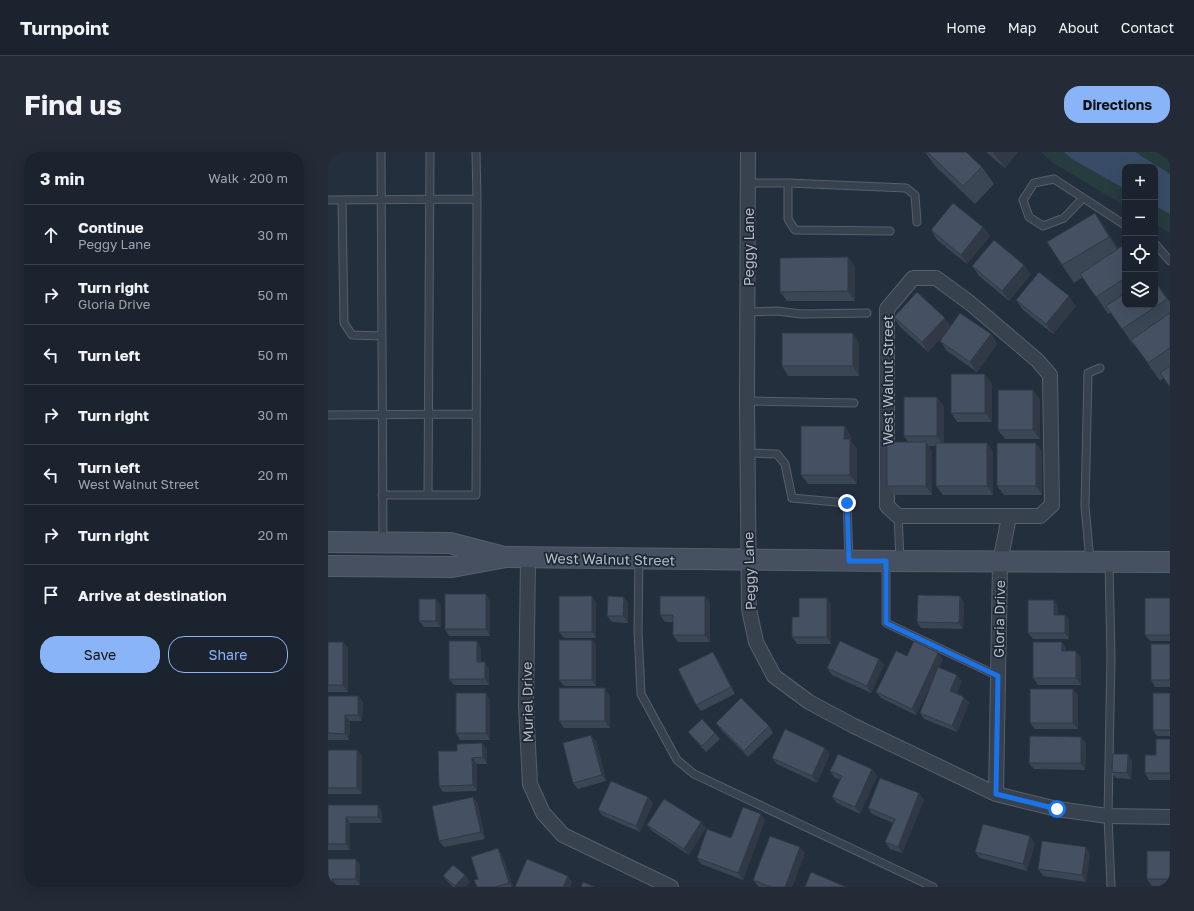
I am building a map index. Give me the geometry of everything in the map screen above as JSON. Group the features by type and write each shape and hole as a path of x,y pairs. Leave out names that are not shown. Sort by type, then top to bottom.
{"main road":[{"name":"West Walnut Street","path":"328,542 450,543 506,557 528,558 1170,562"},
{"name":"West Walnut Street","path":"328,566 452,567 506,557"}],"street":[{"name":"Peggy Lane","path":"748,152 748,560 751,616 756,642 774,676 809,702 854,726 996,794 1057,809 1108,816 1170,817"},
{"name":"West Walnut Street","path":"913,278 936,278 970,303 1037,360 1050,375 1052,505 1040,516 898,516 887,506 887,309 913,278"},
{"name":"Gloria Drive","path":"996,794 1000,562 1009,517"},
{"name":"Muriel Drive","path":"528,558 526,707 530,784 543,813 564,835 671,887"}],"lane":[{"path":"381,152 383,542"},
{"path":"428,495 430,152"},
{"path":"382,495 476,495 476,152"},
{"path":"1083,198 1064,218 1043,226 1029,217 1023,200 1034,183 1054,179 1122,223"},
{"path":"748,183 788,183 906,188 915,195 917,222"},
{"path":"788,183 788,219 795,230 890,231"},
{"path":"328,200 477,199"},
{"path":"342,200 344,323 352,335 382,336"},
{"path":"1158,247 1170,261"},
{"path":"748,312 777,311 801,314 867,313"},
{"path":"1100,368 1088,372 1085,506 1099,562 1111,656 1108,816 1111,887"},
{"path":"747,402 854,403"},
{"path":"328,415 476,414"},
{"path":"748,453 777,454 785,464 792,498 847,503 849,561"},
{"path":"898,516 886,623 998,676"},
{"path":"639,559 638,631 641,694 677,760 694,774 933,887"}],"green space":[{"path":"1041,152 1156,152 1170,161 1170,233 1158,226 1158,164 1122,164 1122,204 1053,163"}],"water":[{"path":"1064,152 1135,152 1154,164 1122,164 1122,187 1072,159"},
{"path":"1158,166 1170,174 1170,214 1158,208"}],"building":[{"path":"927,152 966,152 982,167 963,186"},
{"path":"953,203 983,227 961,255 931,230"},
{"path":"1095,213 1109,237 1062,265 1047,242"},
{"path":"994,240 1024,265 1002,291 972,266"},
{"path":"1122,246 1122,280 1096,297 1080,274"},
{"path":"848,257 848,291 780,292 780,258"},
{"path":"1039,272 1069,296 1046,324 1016,300"},
{"path":"1158,286 1167,299 1158,305"},
{"path":"917,292 945,318 922,342 894,317"},
{"path":"1122,295 1122,308 1154,308 1122,329 1106,306"},
{"path":"960,313 991,334 970,362 940,341"},
{"path":"1170,313 1170,348 1148,363 1131,340"},
{"path":"782,333 853,333 853,366 782,366"},
{"path":"1170,366 1170,387 1160,373"},
{"path":"951,374 985,374 985,413 951,413"},
{"path":"998,390 1033,390 1033,430 998,430"},
{"path":"904,397 937,397 937,436 904,436"},
{"path":"801,426 845,426 844,439 850,439 850,475 801,475"},
{"path":"887,442 926,442 926,486 887,486"},
{"path":"936,443 987,443 987,486 936,486"},
{"path":"997,443 1036,443 1036,486 997,486"},
{"path":"445,594 486,594 486,629 445,629"},
{"path":"918,595 960,596 959,623 917,622"},
{"path":"559,596 592,596 592,632 559,632"},
{"path":"608,596 624,597 623,616 607,616"},
{"path":"660,596 705,596 705,635 673,635 673,615 660,615"},
{"path":"799,598 827,598 827,637 792,637 792,617 799,617"},
{"path":"1145,598 1170,598 1170,635 1145,635"},
{"path":"419,599 436,599 436,621 419,621"},
{"path":"1028,600 1054,600 1054,615 1065,615 1065,633 1028,633"},
{"path":"559,640 592,640 592,680 559,680"},
{"path":"449,641 477,641 477,662 485,662 485,679 449,679"},
{"path":"840,641 879,659 867,686 827,668"},
{"path":"914,641 938,653 912,709 876,692 896,651 907,656"},
{"path":"328,642 343,642 343,685 328,685"},
{"path":"1033,642 1062,642 1062,651 1076,651 1076,678 1033,678"},
{"path":"1151,644 1170,644 1170,680 1151,680"},
{"path":"713,652 731,687 696,705 678,669"},
{"path":"938,667 957,675 950,691 964,697 952,726 920,713"},
{"path":"559,688 605,688 605,721 559,721"},
{"path":"1030,689 1073,689 1073,723 1030,723"},
{"path":"456,693 486,693 486,733 456,733"},
{"path":"1153,693 1170,693 1170,730 1153,730"},
{"path":"328,696 358,696 358,715 345,715 345,734 328,733"},
{"path":"741,698 769,726 744,751 716,723"},
{"path":"702,719 715,733 702,746 688,732"},
{"path":"785,729 825,748 812,776 772,758"},
{"path":"591,735 602,775 573,783 563,743"},
{"path":"1030,736 1081,737 1081,763 1029,763"},
{"path":"1156,739 1170,739 1170,773 1145,773 1145,755 1156,755"},
{"path":"482,743 483,757 472,758 473,785 439,786 438,751 457,751 457,744"},
{"path":"328,750 357,750 357,788 328,788"},
{"path":"838,754 872,769 855,807 832,797 842,776 830,771"},
{"path":"1113,754 1128,754 1127,773 1112,772"},
{"path":"880,778 919,793 898,847 885,842 895,819 868,808"},
{"path":"611,781 648,797 636,826 598,810"},
{"path":"473,797 481,832 439,841 432,806"},
{"path":"664,799 701,822 684,849 647,825"},
{"path":"328,805 378,805 378,817 346,817 346,844 328,844"},
{"path":"743,807 761,814 738,873 697,858 707,829 731,838"},
{"path":"983,824 1030,836 1023,864 975,852"},
{"path":"770,836 800,847 785,887 771,887 753,880"},
{"path":"1042,841 1086,847 1082,875 1038,869"},
{"path":"498,848 509,883 495,887 477,887 474,880 478,879 471,857"},
{"path":"1147,851 1170,851 1170,879 1147,879"},
{"path":"328,859 356,859 356,879 332,879 332,887 328,887"},
{"path":"527,859 568,876 563,887 515,887"},
{"path":"453,865 465,875 455,886 443,876"},
{"path":"811,872 846,887 805,887"},
{"path":"583,882 595,887 581,887"}],"route":[{"path":"847,503 849,561 886,561 886,623 998,676 996,794 1057,809"}]}
